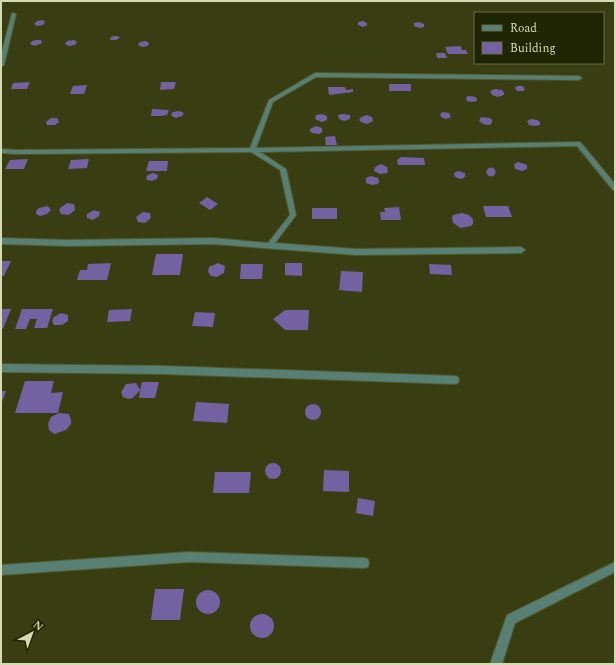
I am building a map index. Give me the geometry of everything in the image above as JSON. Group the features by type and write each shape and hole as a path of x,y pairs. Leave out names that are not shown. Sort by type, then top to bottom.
{"street":[{"path":"1,65 14,14"},
{"path":"252,150 271,101 315,75 579,78"},
{"path":"1,151 252,150 579,144 615,188"},
{"path":"252,150 283,169 293,215 270,245"},
{"path":"1,241 68,244 214,241 356,252 521,250"},
{"path":"1,368 164,370 455,380"},
{"path":"1,570 189,557 364,563"},
{"path":"496,664 511,619 615,567"}],"building":[{"path":"43,20 45,22 43,25 37,26 34,24 37,21"},
{"path":"363,21 367,23 367,25 363,27 358,25 358,22"},
{"path":"419,22 424,24 424,27 420,28 414,26 414,23"},
{"path":"118,36 120,38 110,40 111,37"},
{"path":"41,40 42,43 35,46 30,44 32,41"},
{"path":"74,40 77,42 75,45 69,46 65,44 67,41"},
{"path":"146,41 149,43 148,46 142,47 138,45 140,42"},
{"path":"461,46 462,50 466,50 468,54 448,54 445,47"},
{"path":"436,53 445,53 447,58 437,58"},
{"path":"30,82 27,89 11,89 13,83"},
{"path":"161,82 176,82 174,89 160,90"},
{"path":"389,84 411,84 411,91 389,91"},
{"path":"87,85 84,94 70,94 73,86"},
{"path":"517,86 523,86 525,90 517,91 515,88"},
{"path":"328,87 345,87 346,90 353,89 353,92 329,95"},
{"path":"495,89 502,90 504,95 498,97 492,95 490,91"},
{"path":"466,97 476,97 477,101 467,101"},
{"path":"152,109 169,110 167,115 151,116"},
{"path":"179,111 184,113 182,116 176,118 172,116 171,114 173,112"},
{"path":"443,112 449,113 451,117 446,119 441,117 440,114"},
{"path":"322,114 327,116 327,120 322,122 315,118 316,115"},
{"path":"338,115 350,115 350,119 344,121 339,119"},
{"path":"367,115 372,117 373,121 367,124 359,120 361,117"},
{"path":"481,117 490,118 492,123 489,125 483,124 479,121"},
{"path":"51,118 57,118 59,122 55,125 47,125 46,122"},
{"path":"531,119 540,122 540,125 529,125 527,121"},
{"path":"316,126 322,128 322,132 319,134 312,133 310,131 310,129"},
{"path":"335,136 337,145 326,145 325,137"},
{"path":"401,157 424,158 425,165 398,165 397,160"},
{"path":"28,159 24,169 5,169 10,160"},
{"path":"89,159 87,168 68,169 71,160"},
{"path":"149,161 168,161 167,171 146,171"},
{"path":"518,162 527,165 527,169 522,171 515,169 514,164"},
{"path":"381,164 387,167 387,173 380,174 374,171 375,167"},
{"path":"489,168 493,168 495,172 493,176 489,176 487,174 487,170"},
{"path":"458,171 465,173 465,177 461,179 455,177 454,173"},
{"path":"153,173 158,175 157,179 152,181 147,180 146,177"},
{"path":"371,176 378,178 378,184 372,185 366,183 366,178"},
{"path":"207,197 218,204 210,210 199,203"},
{"path":"67,203 74,204 75,210 69,215 61,214 59,209"},
{"path":"48,206 51,210 47,214 40,216 36,214 36,211 39,208"},
{"path":"483,206 508,206 512,217 486,217"},
{"path":"399,207 401,220 381,220 380,212 385,212 384,208"},
{"path":"312,208 337,208 337,219 312,219"},
{"path":"94,210 100,212 99,216 93,220 87,218 87,214"},
{"path":"143,212 150,213 151,218 145,223 138,222 136,217"},
{"path":"462,213 469,215 473,219 473,224 471,226 461,228 453,223 453,215"},
{"path":"156,254 183,254 180,275 152,275"},
{"path":"1,261 11,261 4,276 1,276"},
{"path":"111,263 107,280 77,280 80,270 87,270 88,264"},
{"path":"218,263 225,266 224,273 217,277 211,276 208,272 209,267"},
{"path":"285,263 302,263 302,276 285,275"},
{"path":"241,264 263,264 262,279 240,279"},
{"path":"429,264 451,265 452,275 430,274"},
{"path":"341,271 363,272 362,292 339,290"},
{"path":"1,309 11,309 3,329 1,328"},
{"path":"22,309 53,309 47,328 34,328 37,319 30,319 26,329 15,329"},
{"path":"132,309 130,321 107,322 109,310"},
{"path":"285,310 309,310 308,330 285,330 273,319"},
{"path":"195,312 215,313 213,327 192,326"},
{"path":"61,313 68,315 68,321 62,325 54,325 52,321 54,317"},
{"path":"25,381 54,381 51,393 63,392 58,413 15,413"},
{"path":"142,382 159,382 155,398 139,398"},
{"path":"136,383 140,390 133,398 128,399 123,397 121,392 126,384"},
{"path":"1,391 6,391 1,405"},
{"path":"196,402 229,404 227,423 193,421"},
{"path":"313,404 320,409 321,412 316,419 313,420 306,415 305,412 310,405"},
{"path":"59,413 69,414 71,424 66,430 54,434 49,430 48,424 51,417"},
{"path":"270,463 276,463 281,468 279,477 276,479 270,479 265,474 265,468"},
{"path":"324,470 349,471 349,492 323,491"},
{"path":"215,472 251,472 249,493 213,493"},
{"path":"358,498 375,501 373,516 356,513"},
{"path":"155,589 184,589 180,620 151,620"},
{"path":"208,590 217,593 220,602 217,611 208,614 199,611 196,602 199,593"},
{"path":"262,614 270,618 274,626 270,634 262,638 254,634 250,626 254,618"}]}
